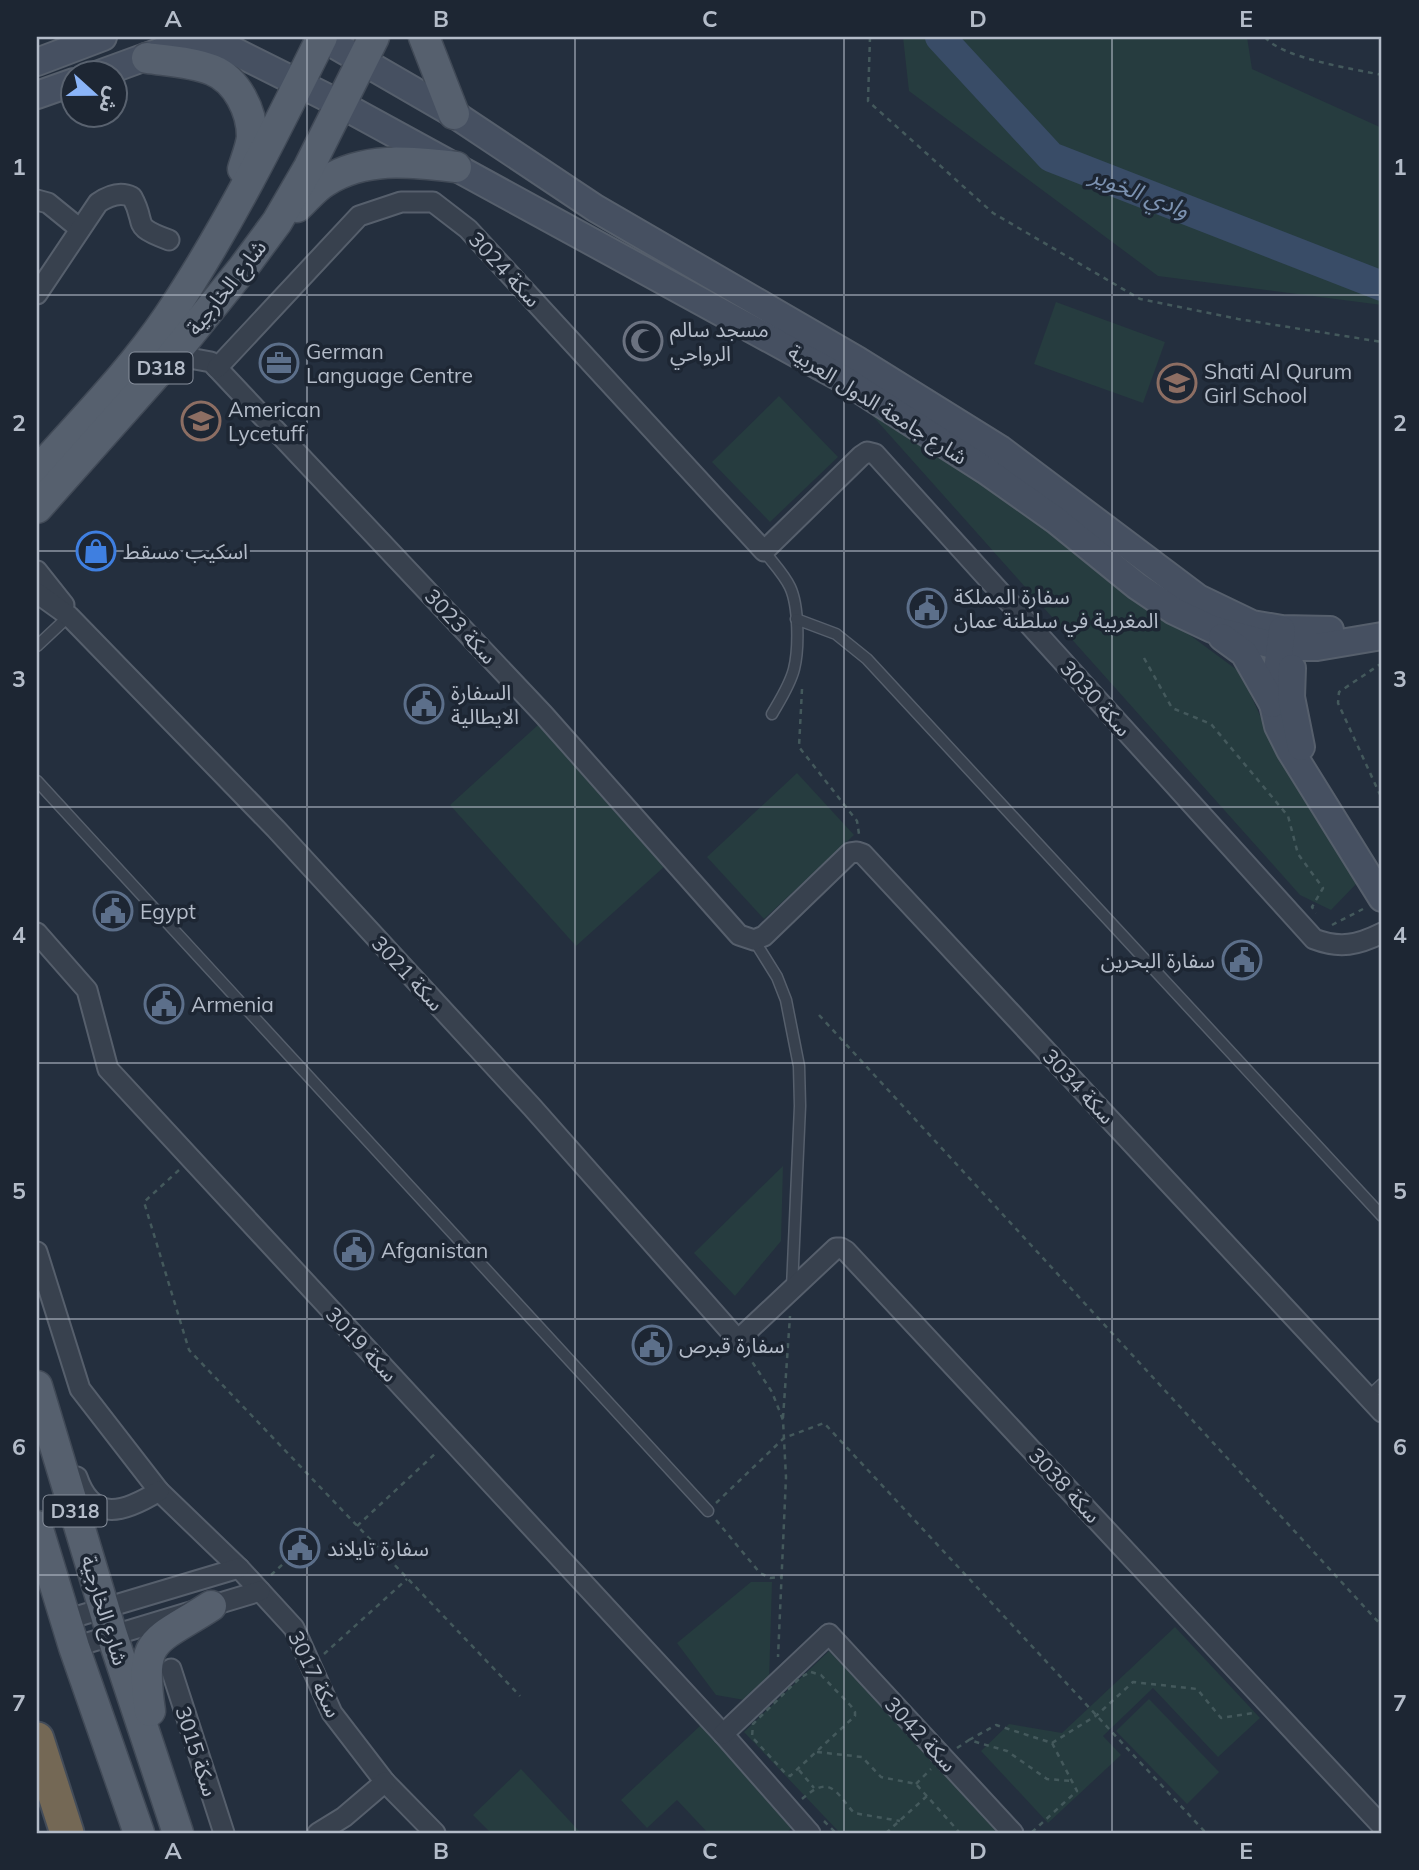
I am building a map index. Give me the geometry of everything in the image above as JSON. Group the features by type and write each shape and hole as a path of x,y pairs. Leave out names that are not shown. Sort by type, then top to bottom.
{"highway":[{"path":"37,1739 67,1833"}],"main road":[{"path":"53,51 103,37"},
{"name":"شارع جامعة الدول العربية","path":"322,37 368,48 454,114 595,208 857,360 1000,449 1198,598 1288,638 1356,627 1382,619"},
{"name":"شارع الخارجية","path":"42,491 123,375 167,318 224,225 322,37"},
{"path":"424,37 454,114"},
{"name":"شارع جامعة الدول العربية","path":"130,64 184,43 203,41 218,43 299,82 843,379 1057,521 1137,586 1174,611 1212,629 1345,644 1382,636"},
{"name":"شارع الخارجية","path":"42,491 173,355 277,222 309,167 368,48"},
{"path":"147,58 215,71 229,81 243,98 251,121 252,140 224,225"},
{"path":"37,95 60,87"},
{"path":"277,222 289,215 324,181 359,165 390,162 456,167"},
{"path":"1212,629 1244,653 1273,704 1278,726 1290,750 1308,776 1377,902"},
{"path":"1273,704 1288,638"},
{"path":"1288,638 1291,697 1308,776"},
{"name":"شارع الخارجية","path":"37,1386 108,1622 178,1833"},
{"name":"شارع الخارجية","path":"37,1525 69,1633 139,1833"},
{"path":"162,1784 145,1676 150,1649 168,1630 211,1606"}],"street":[{"path":"37,294 98,203 114,195 126,194 132,197 141,226 148,232 169,240"},
{"path":"37,200 48,203 80,229"},
{"name":"سكة 3024","path":"214,365 359,216 401,202 433,202 468,229 764,551"},
{"path":"173,355 214,365 201,319"},
{"name":"سكة 3023","path":"214,365 544,715 739,935 761,936"},
{"name":"سكة 3030","path":"764,551 861,456 867,452 874,454 1320,933"},
{"path":"37,522 42,491"},
{"name":"سكة 3021","path":"37,571 60,597 69,616"},
{"name":"سكة 3021","path":"37,593 69,616 276,828 541,1117 738,1340"},
{"path":"761,936 850,853 863,854"},
{"name":"سكة 3034","path":"863,854 1375,1390 1382,1412"},
{"name":"سكة 3019","path":"37,933 87,990 108,1069 723,1734 810,1833"},
{"path":"1320,933 1333,946 1367,940 1382,933"},
{"name":"سكة 3038","path":"738,1340 836,1248 846,1251 1382,1826"},
{"name":"سكة 3017","path":"37,1252 80,1390 159,1492 239,1568 265,1584 295,1628 332,1713 385,1782 435,1833"},
{"path":"37,1386 61,1431 83,1496 97,1507 118,1510 141,1503 159,1492"},
{"path":"69,1633 108,1622 239,1568"},
{"path":"69,1633 108,1622 211,1606 265,1584"},
{"name":"سكة 3042","path":"777,1682 830,1634 1013,1833"},
{"name":"سكة 3015","path":"171,1669 224,1833"},
{"path":"723,1734 777,1682"},
{"path":"318,1833 345,1817 385,1782"}],"lane":[{"path":"764,551 789,585 794,598 796,619 794,667 787,687 772,714"},
{"path":"37,646 69,616"},
{"path":"796,619 836,634 867,659 1382,1216"},
{"path":"37,781 708,1511"},
{"path":"761,936 786,1000 799,1066 800,1106 792,1289"}],"path":[{"path":"870,37 868,102 993,213 1140,299 1238,319 1382,342"},
{"path":"1265,37 1273,45 1291,53 1382,75"},
{"path":"1144,658 1172,708 1211,724 1288,816 1298,854 1323,888 1312,907 1320,933 1377,902"},
{"path":"1382,663 1339,692 1338,697 1382,799"},
{"path":"803,677 799,747 857,821 863,854"},
{"path":"818,1015 1382,1626"},
{"path":"192,1159 144,1202 189,1349 520,1696"},
{"path":"777,1682 786,1477 783,1420 792,1289"},
{"path":"738,1340 772,1392 783,1420"},
{"path":"781,1577 771,1578 760,1573 708,1511 784,1438 824,1423 1206,1833"},
{"path":"357,1526 450,1439"},
{"path":"265,1584 284,1563"},
{"path":"311,1666 408,1579"},
{"path":"811,1672 821,1675 855,1712 855,1716 799,1770 790,1776 786,1773 752,1737 753,1724 801,1677 811,1672"},
{"path":"1052,1743 1097,1715 1133,1682 1198,1689 1221,1718 1274,1710"},
{"path":"943,1757 996,1725 1052,1743 1077,1791 1031,1833"},
{"path":"969,1740 1007,1751 1047,1779 1073,1781"},
{"path":"817,1752 862,1757 881,1777 916,1784 960,1833"},
{"path":"799,1770 814,1788 834,1789 854,1813 900,1821"},
{"path":"886,1833 927,1796"}],"green space":[{"path":"903,37 1247,37 1252,69 1382,128 1382,305 1158,276 909,91"},
{"path":"1056,302 1165,342 1143,403 1034,364"},
{"path":"779,396 838,457 770,522 712,462"},
{"path":"870,413 962,471 1070,546 1241,673 1270,738 1357,883 1331,910 1300,895"},
{"path":"538,725 665,866 576,946 450,805"},
{"path":"797,773 854,835 764,919 707,857"},
{"path":"783,1166 781,1241 735,1296 694,1253"},
{"path":"751,1582 772,1582 769,1682 750,1701 716,1695 677,1643"},
{"path":"1175,1627 1260,1718 1218,1757 1153,1688 1103,1736 1121,1755 1048,1823 981,1751 1009,1724 1062,1733"},
{"path":"829,1651 1002,1833 840,1833 744,1732"},
{"path":"1149,1699 1219,1772 1187,1804 1116,1731"},
{"path":"701,1725 794,1826 786,1833 708,1833 677,1800 647,1828 621,1800"},
{"path":"521,1769 581,1833 491,1833 473,1815"}],"waterway":[{"name":"وادي الخوير","path":"940,37 1051,157 1382,286"}],"place":[{"name":"مسجد سالم الرواحي","path":"643,341"},
{"name":"German Language Centre","path":"279,363"},
{"name":"Shati Al Qurum Girl School","path":"1177,383"},
{"name":"American Lycetuff","path":"201,421"},
{"name":"اسكيب مسقط","path":"96,551"},
{"name":"سفارة المملكة المغربية في سلطنة عمان","path":"927,608"},
{"name":"السفارة الايطالية","path":"424,704"},
{"name":"Egypt","path":"113,911"},
{"name":"سفارة البحرين","path":"1242,960"},
{"name":"Armenia","path":"164,1004"},
{"name":"Afganistan","path":"354,1250"},
{"name":"سفارة قبرص","path":"652,1345"},
{"name":"سفارة تايلاند","path":"300,1548"}]}
